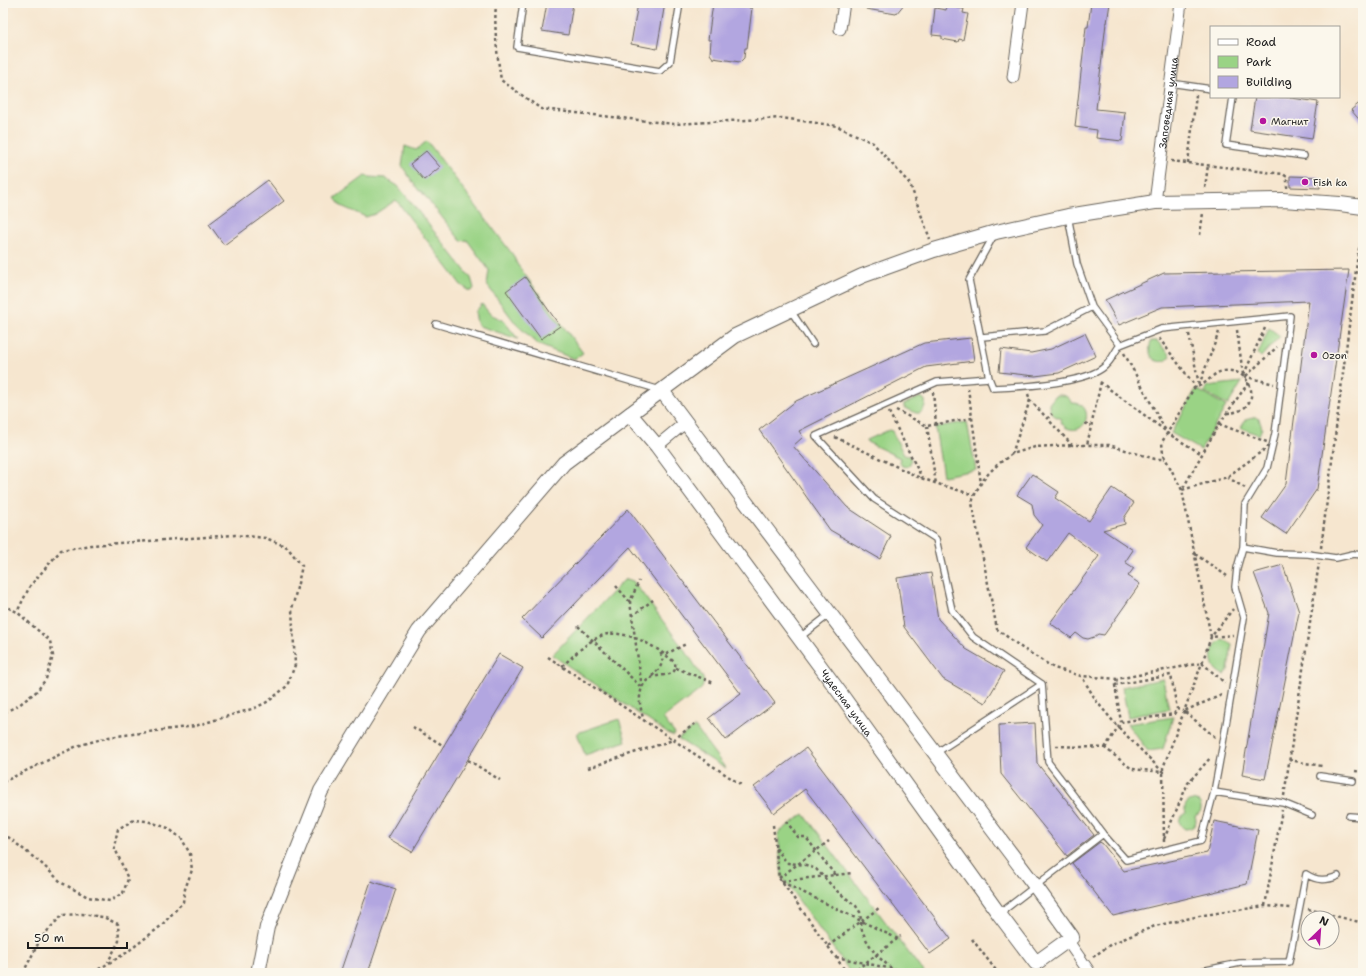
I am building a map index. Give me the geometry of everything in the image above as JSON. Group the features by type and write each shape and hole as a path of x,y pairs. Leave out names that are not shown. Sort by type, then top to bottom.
{"street":[{"path":"840,29 844,3"},
{"path":"1013,77 1023,3"},
{"name":"Заповедная улица","path":"1154,202 1180,3"},
{"path":"258,973 267,927 322,791 419,631 564,463 735,336 862,276 934,250 996,232 1068,216 1154,202 1283,200 1363,207"},
{"path":"662,390 1036,887 1072,937 1067,940 1090,973"},
{"name":"Чудесная улица","path":"630,414 657,446 799,638 1036,963 1067,940"},
{"path":"657,446 686,422"}],"lane":[{"path":"523,3 517,47 660,71 670,62 680,3"},
{"path":"1170,83 1210,89"},
{"path":"1233,98 1226,145 1304,156"},
{"path":"1068,216 1077,264 1092,307 1120,345"},
{"path":"996,232 969,280 982,337 989,378 993,388 1034,386 1084,377 1106,365 1120,345 1160,328 1290,316 1281,386 1267,468 1245,504 1243,547 1237,568 1235,587 1244,618 1242,634 1214,792 1201,841 1126,860 1103,834 1048,762 1042,684"},
{"path":"982,337 1045,331 1092,307"},
{"path":"791,310 814,344"},
{"path":"436,324 662,390"},
{"path":"989,378 937,382 816,436 874,499 936,539 952,610 973,636 1042,684"},
{"path":"1243,547 1277,553 1320,555 1336,558 1352,554 1363,555"},
{"path":"799,638 830,614"},
{"path":"935,753 1042,684"},
{"path":"1320,776 1353,781"},
{"path":"1214,792 1283,802 1312,815"},
{"path":"1349,816 1363,817"},
{"path":"999,914 1103,834"},
{"path":"1192,973 1240,964 1289,962 1306,874 1311,878 1325,880 1338,876"}],"path":[{"path":"496,3 496,45 500,80 541,109 674,124 782,118 837,126 873,143 910,184 934,250"},
{"path":"1188,163 1197,87"},
{"path":"1160,160 1283,174 1287,177 1286,187 1291,190"},
{"path":"1265,906 1283,802 1320,555 1358,254 1363,230"},
{"path":"1245,376 1269,318"},
{"path":"1227,412 1236,412 1245,408 1250,401 1252,391 1245,376 1236,321"},
{"path":"1212,637 1182,490 1162,454 1162,442 1194,388 1197,386 1223,323"},
{"path":"1188,326 1197,386"},
{"path":"1154,331 1197,386"},
{"path":"1245,376 1287,337"},
{"path":"1120,345 1168,432"},
{"path":"1197,386 1203,384 1217,373 1225,371 1281,386"},
{"path":"1090,374 1168,432 1202,454"},
{"path":"967,380 981,484"},
{"path":"1087,444 1101,382"},
{"path":"1182,490 1219,424 1249,382"},
{"path":"933,384 936,424"},
{"path":"1024,386 1030,400 1072,445"},
{"path":"1012,454 1030,400"},
{"path":"885,405 927,426 972,418"},
{"path":"885,405 922,478"},
{"path":"1047,418 1052,414"},
{"path":"1085,423 1091,426"},
{"path":"1219,424 1272,444"},
{"path":"927,426 936,484"},
{"path":"824,432 936,484 974,494"},
{"path":"1165,459 1155,459 1109,444 1035,447 1012,454 999,462 985,476 974,494 972,503 997,629 1022,648 1054,668 1081,676 1117,679 1202,663"},
{"path":"1182,490 1227,477 1272,444"},
{"path":"1227,477 1252,492"},
{"path":"3,782 77,746 109,738 195,726 255,708 269,701 287,686 295,664 292,609 302,566 288,548 266,538 235,535 91,545 60,550 30,586 17,612"},
{"path":"1194,554 1236,582"},
{"path":"639,581 630,602 642,688"},
{"path":"616,586 630,602"},
{"path":"632,616 653,600"},
{"path":"1164,850 1163,768 1212,637 1239,601"},
{"path":"3,605 17,612 50,640 53,656 46,679 37,691 19,706 3,713"},
{"path":"578,626 642,688"},
{"path":"562,666 599,636 612,633 635,638 659,650 666,654 675,663 676,668"},
{"path":"1212,637 1242,634"},
{"path":"666,654 686,644"},
{"path":"652,677 663,663 662,653 659,650"},
{"path":"548,657 743,786"},
{"path":"1184,711 1233,691 1202,663"},
{"path":"643,720 639,700 642,688 647,679 669,675 674,672 676,668"},
{"path":"676,668 714,683"},
{"path":"1081,676 1097,702 1117,726 1164,772"},
{"path":"1105,748 1117,726 1121,722 1174,714 1177,708 1171,676 1115,685"},
{"path":"1117,679 1115,685 1121,722"},
{"path":"1164,839 1188,782 1223,743 1184,711 1177,708"},
{"path":"588,768 673,740 696,723"},
{"path":"413,727 444,746"},
{"path":"1047,746 1105,748 1132,769 1164,772"},
{"path":"468,760 500,780"},
{"path":"3,833 42,864 62,883 88,897 110,900 124,893 128,880 114,846 118,829 134,820 147,821 168,828 182,839 190,854 192,870 185,889 183,902 161,926 126,953 92,973"},
{"path":"786,821 798,837 806,838 835,875"},
{"path":"773,825 779,878 847,973"},
{"path":"779,878 829,841"},
{"path":"776,848 786,862 813,867 837,891 856,906 860,912 864,936 876,955 891,969 891,973"},
{"path":"781,882 853,873"},
{"path":"781,882 861,921 900,938 852,973"},
{"path":"1067,973 1111,944 1155,926 1204,915 1265,906 1310,909 1363,923"},
{"path":"828,946 879,908"},
{"path":"23,973 41,938 62,914 82,914 103,917 118,924 119,941 108,964"},
{"path":"972,939 998,973"},
{"path":"836,957 912,973"}],"green space":[{"path":"427,141 513,255 517,264 583,353 574,359 539,345 516,324 487,285 489,270 467,240 461,241 421,191 419,191 402,166 405,146 416,150"},
{"path":"365,176 385,178 398,186 471,278 474,288 472,291 461,285 396,200 375,214 366,217 341,206 335,198"},
{"path":"482,304 490,314 503,320 518,339 479,326 475,312"},
{"path":"1269,328 1280,336 1261,357 1258,354"},
{"path":"1151,341 1157,341 1169,354 1170,357 1166,361 1157,361 1152,357 1150,354"},
{"path":"1242,382 1228,405 1204,392 1207,386"},
{"path":"1196,389 1226,406 1201,450 1171,433"},
{"path":"1063,395 1070,399 1072,403 1079,404 1084,407 1086,418 1085,423 1081,427 1076,429 1066,428 1061,422 1060,418 1052,413 1049,404 1055,396"},
{"path":"921,397 925,400 925,404 924,409 920,413 904,408 904,404"},
{"path":"1257,417 1262,428 1259,435 1241,428 1245,420"},
{"path":"967,422 976,470 943,476 935,427"},
{"path":"889,430 892,431 904,455 909,456 911,460 910,464 906,467 902,466 899,462 900,458 867,442 867,440"},
{"path":"627,579 633,581 689,656 702,676 704,682 700,690 663,718 675,734 674,736 667,733 552,655 623,581"},
{"path":"1223,639 1232,644 1228,670 1225,675 1219,673 1215,669 1212,658 1214,647"},
{"path":"1163,679 1169,709 1128,717 1122,687"},
{"path":"1173,717 1163,749 1148,751 1127,724"},
{"path":"619,719 626,741 585,755 577,733"},
{"path":"695,727 726,769 678,739"},
{"path":"1192,800 1199,802 1201,810 1195,816 1196,821 1194,826 1185,829 1180,823 1180,818 1186,813 1185,809 1188,802"},
{"path":"804,814 924,973 851,973 782,877 778,833"}],"building":[{"path":"547,3 573,3 568,35 542,31"},
{"path":"638,3 665,3 657,49 631,44"},
{"path":"713,3 750,3 749,8 752,8 747,48 745,48 744,58 740,62 713,58 710,54 711,40 708,40"},
{"path":"867,3 905,3 896,14 866,9"},
{"path":"1091,3 1110,3 1106,23 1096,109 1125,112 1122,141 1096,138 1097,130 1075,127 1086,27 1088,27"},
{"path":"947,6 964,9 963,13 968,14 963,40 959,39 958,42 942,39 942,36 932,35 935,8 946,10"},
{"path":"1255,98 1292,98 1318,102 1312,139 1250,130"},
{"path":"1363,100 1363,124 1351,110"},
{"path":"426,151 440,167 424,180 410,164"},
{"name":"Fish ka","path":"1290,176 1320,177 1320,188 1290,187"},
{"path":"268,180 284,201 224,245 209,224"},
{"path":"1349,270 1317,489 1286,534 1262,518 1286,484 1309,301 1162,307 1119,325 1105,300 1164,273"},
{"path":"525,277 560,326 541,339 506,291"},
{"path":"1085,333 1096,356 1059,373 1035,376 999,372 1001,349 1031,353 1051,349"},
{"path":"971,338 974,361 926,367 799,431 803,437 793,446 847,507 891,536 880,559 830,530 759,430 796,401 924,343"},
{"path":"1032,474 1059,492 1055,498 1089,521 1112,488 1134,503 1124,518 1125,524 1103,530 1133,550 1125,562 1134,568 1128,576 1140,584 1104,635 1098,634 1088,639 1083,638 1076,633 1071,638 1050,623 1099,556 1068,533 1047,562 1026,547 1042,525 1034,515 1032,504 1017,495"},
{"path":"628,509 775,703 726,740 709,718 741,694 630,547 542,638 522,619"},
{"path":"1283,565 1299,612 1265,779 1242,775 1269,613 1254,573"},
{"path":"931,573 938,619 966,649 1004,671 985,703 943,679 904,627 897,578"},
{"path":"499,654 523,668 412,852 388,838"},
{"path":"1035,723 1037,763 1094,835 1067,856 1001,774 999,725"},
{"path":"806,748 951,939 930,954 805,789 774,813 754,787"},
{"path":"1214,821 1258,830 1247,884 1113,916 1072,863 1100,842 1124,871 1207,853"},
{"path":"371,881 396,889 368,973 340,973"}],"place":[{"name":"Магнит","path":"1263,121"},
{"name":"Fish ka","path":"1305,182"},
{"name":"Ozon","path":"1314,355"}]}
